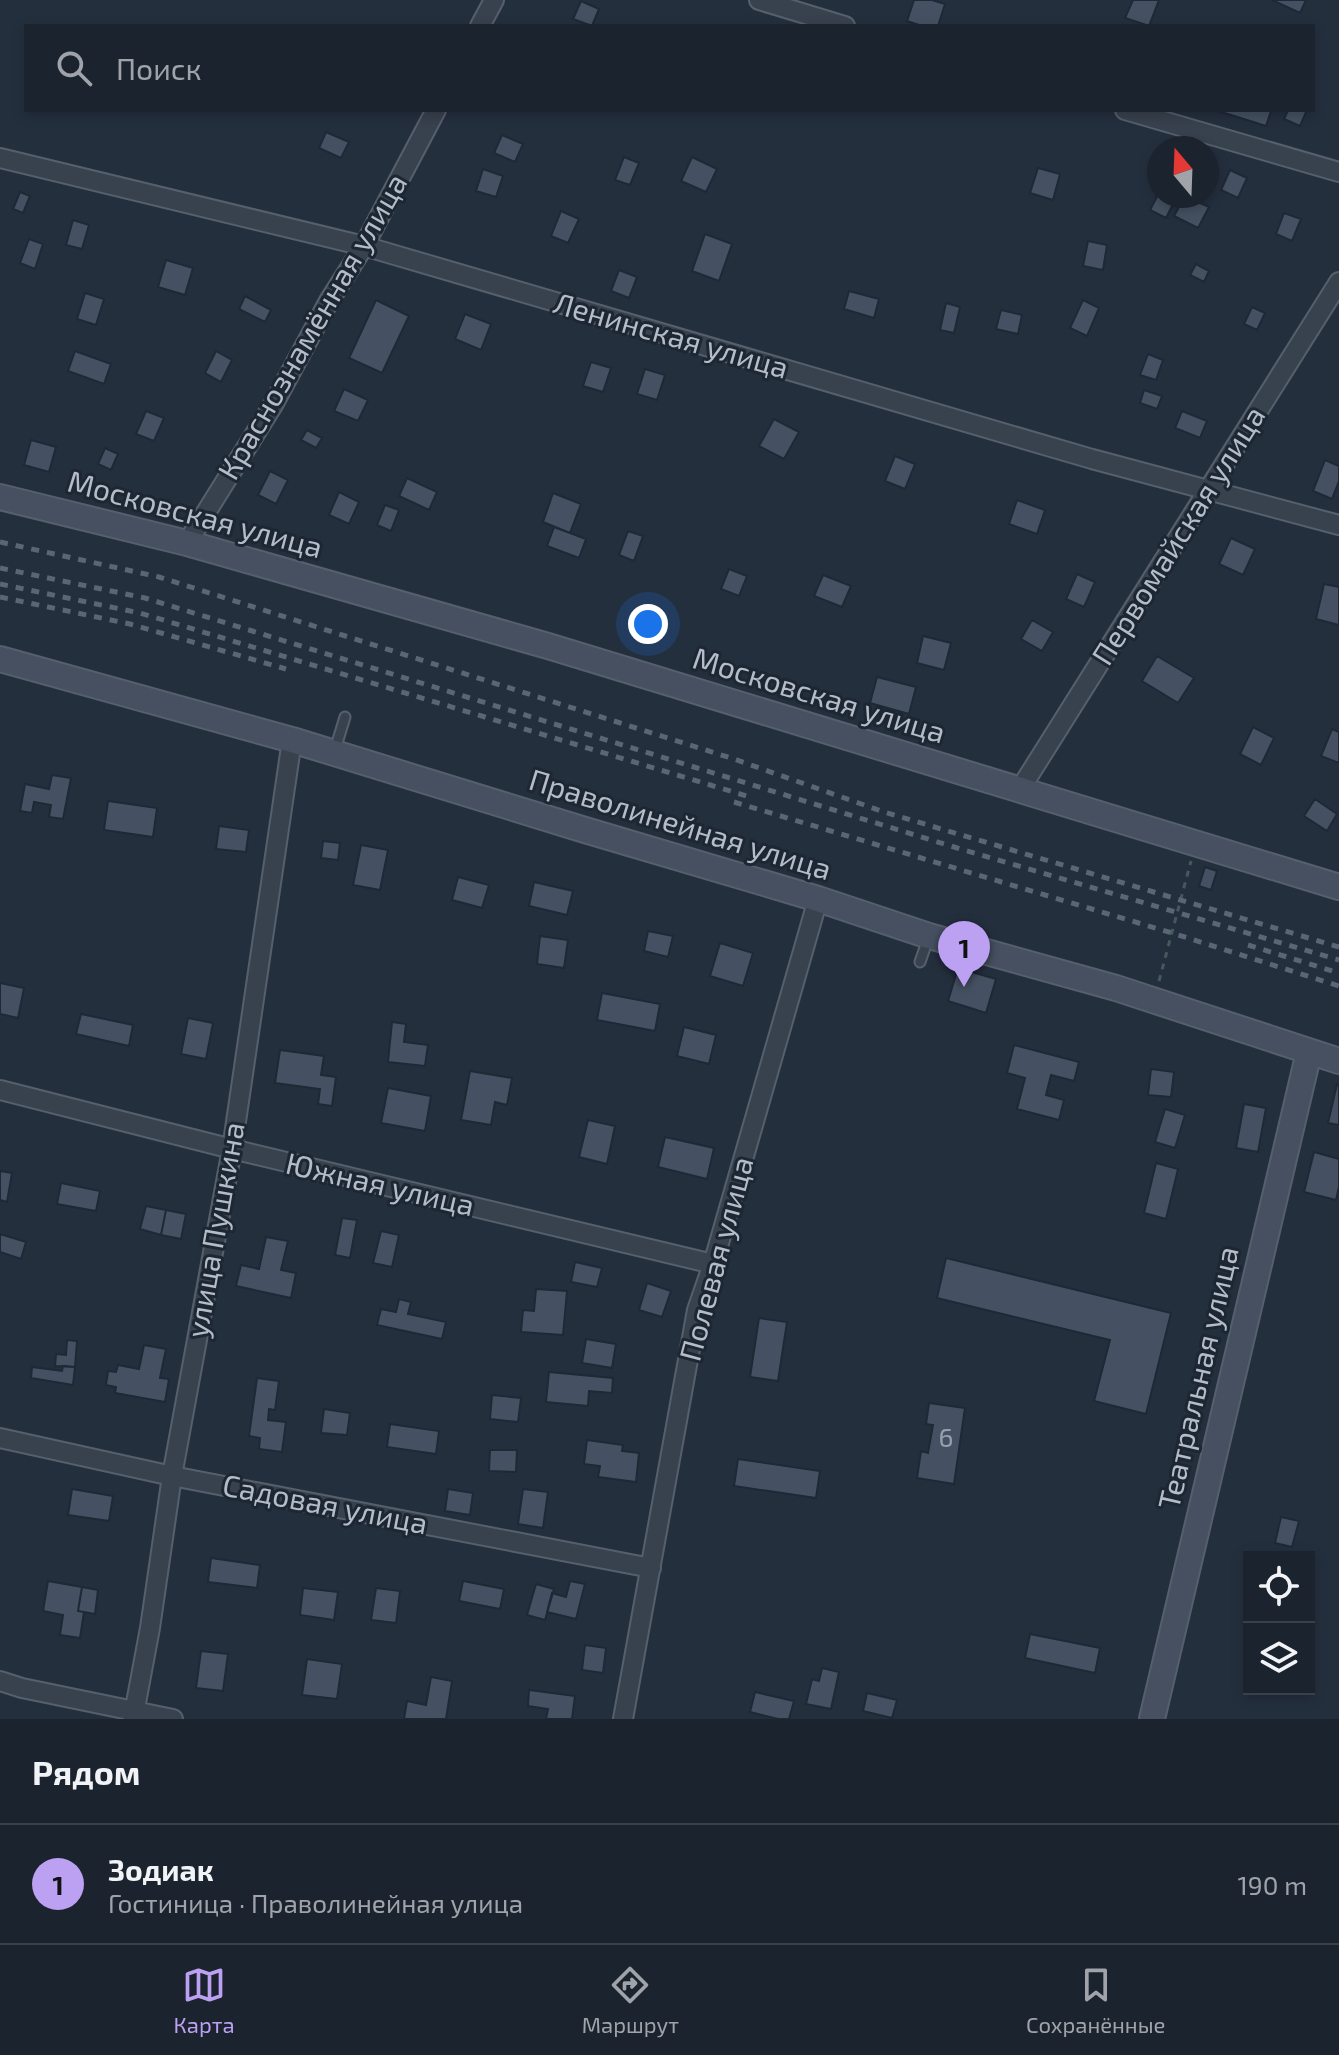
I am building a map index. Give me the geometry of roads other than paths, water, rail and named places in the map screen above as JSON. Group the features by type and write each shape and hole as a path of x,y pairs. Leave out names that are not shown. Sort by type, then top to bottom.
{"main road":[{"name":"Московская улица","path":"0,497 187,543 548,646 1339,887"},
{"name":"Праволинейная улица","path":"0,659 292,740 818,899 929,936 1116,988 1339,1061"},
{"name":"Театральная улица","path":"1152,1719 1309,1052"}],"street":[{"path":"481,24 494,0"},
{"path":"759,0 838,24"},
{"name":"Краснознамённая улица","path":"187,543 273,405 329,301 364,246 435,112"},
{"path":"1132,112 1339,172"},
{"name":"Ленинская улица","path":"0,158 364,246 1207,491 1339,525"},
{"name":"Первомайская улица","path":"1019,791 1339,282"},
{"name":"улица Пушкина","path":"133,1715 150,1628 172,1476 232,1149 292,740"},
{"name":"Полевая улица","path":"623,1719 697,1310 818,899"},
{"name":"Южная улица","path":"0,1090 713,1264"},
{"name":"Садовая улица","path":"0,1438 172,1476 651,1568"},
{"path":"0,1681 133,1715 173,1719"}],"lane":[{"path":"334,753 345,717"},
{"path":"920,962 929,936"}],"railway":[{"path":"0,542 159,577 734,759 884,812 1339,947"},
{"path":"0,568 145,598 954,847 1339,960"},
{"path":"0,584 140,613 750,797"},
{"path":"0,597 130,624 286,669"},
{"path":"734,802 1339,986"},
{"path":"1248,945 1339,973"}],"place":[{"name":"Зодиак","path":"964,987"}]}
